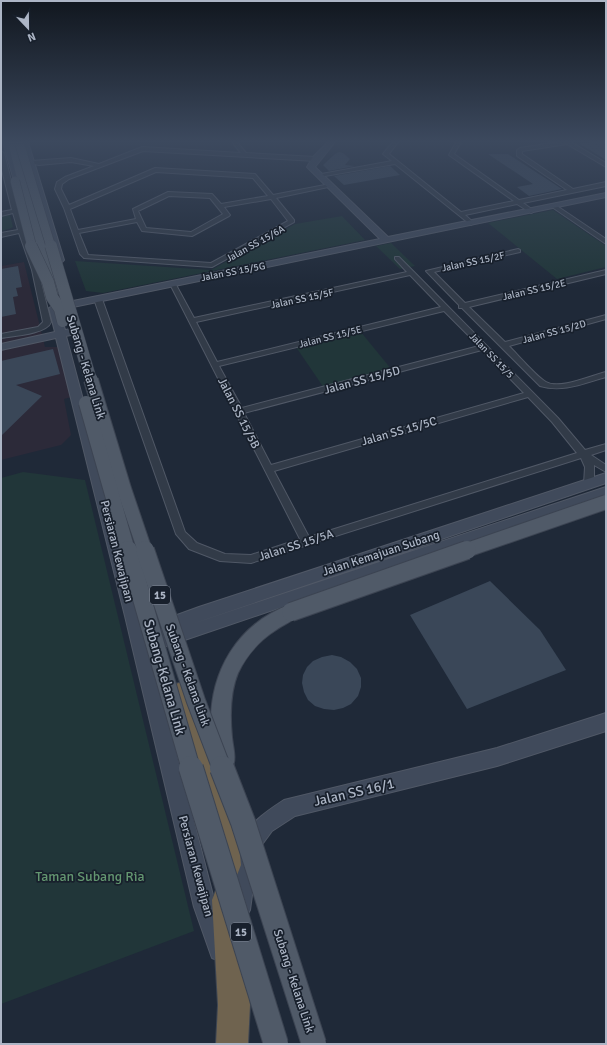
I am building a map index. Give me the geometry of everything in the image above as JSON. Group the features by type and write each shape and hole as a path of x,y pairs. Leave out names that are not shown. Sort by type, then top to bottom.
{"highway":[{"path":"175,636 202,747 224,822 227,860 226,910 234,1005 232,1044"}],"main road":[{"path":"17,191 30,244 48,282 52,297 65,313 77,334 80,334"},
{"name":"Persiaran Kewajipan","path":"20,191 30,224 65,313 80,334 155,597 175,636"},
{"name":"Subang - Kelana Link","path":"25,191 49,271 65,313"},
{"name":"Subang - Kelana Link","path":"34,191 124,489 196,701 243,822 314,1044"},
{"name":"Persiaran Kewajipan","path":"38,191 133,616 205,907 232,984"},
{"path":"330,191 382,241"},
{"name":"Jalan SS 15/5G","path":"65,313 94,300 606,195"},
{"path":"1,347 40,338 65,313 66,292 80,334"},
{"path":"1,353 65,313"},
{"name":"Subang-Kelana Link","path":"65,313 174,713 276,1044"},
{"name":"Jalan Kemajuan Subang","path":"606,478 217,608 172,624 168,631 175,636 606,492"},
{"path":"243,822 225,762 221,739 220,719 223,691 235,657 244,644 258,630 291,612 606,502"},
{"path":"308,592 319,614"},
{"path":"155,597 169,608 181,612 217,608"},
{"path":"133,616 157,637 175,636"},
{"name":"Jalan SS 16/1","path":"232,984 241,895 249,846 265,824 291,807 497,757 606,722"}],"street":[{"path":"1,335 40,328 46,325 47,318 36,270 20,228 10,191"},
{"path":"59,191 76,232 139,220"},
{"name":"Jalan SS 15/6A","path":"67,208 107,191"},
{"name":"Jalan SS 15/6A","path":"76,232 83,254 86,256 212,265 292,221 266,191"},
{"path":"220,206 299,191"},
{"path":"431,191 471,223"},
{"path":"503,191 531,211"},
{"path":"460,214 572,191"},
{"path":"168,194 212,196 220,206 227,215 192,234 145,230 135,210 168,194"},
{"path":"554,206 606,242"},
{"path":"1,214 16,211"},
{"path":"1,235 30,224"},
{"path":"595,234 606,232"},
{"name":"Jalan SS 15/2F","path":"462,306 428,271 518,251"},
{"name":"Jalan SS 15/5","path":"398,258 529,394 584,454 606,469"},
{"name":"Jalan SS 15/2E","path":"462,306 606,272"},
{"name":"Jalan SS 15/5F","path":"192,322 412,273"},
{"name":"Jalan SS 15/5B","path":"173,284 306,541"},
{"name":"Jalan SS 15/5A","path":"94,300 181,534 193,546 224,558 251,559 606,447"},
{"path":"462,306 543,384 550,388 559,387 606,374"},
{"name":"Jalan SS 15/5E","path":"214,365 446,308"},
{"name":"Jalan SS 15/2D","path":"502,345 606,317"},
{"name":"Jalan SS 15/5D","path":"239,412 484,347"},
{"name":"Jalan SS 15/5C","path":"268,469 529,394"},
{"name":"Jalan SS 15/5","path":"584,454 590,467 589,484"}],"shaded area":[{"path":"24,262 45,347 58,347 75,396 64,399 71,435 61,445 1,460 1,266"}],"green space":[{"path":"553,210 606,246 606,267 557,279 488,223"},
{"path":"1,215 10,215 13,227 1,231"},
{"path":"342,216 365,240 103,293 86,291 75,261 211,270 295,224"},
{"path":"391,243 415,266 400,269 376,246"},
{"path":"360,331 392,370 324,388 296,347"},
{"name":"Taman Subang Ria","path":"23,472 85,480 194,931 1,1004 1,478"}],"building":[{"path":"522,191 554,191 529,196"},
{"path":"18,266 22,287 16,288 18,296 13,297 16,314 1,317 1,269"},
{"path":"53,349 60,374 16,385 42,396 1,436 1,361"},
{"path":"490,581 540,630 566,670 467,709 410,615"},
{"path":"332,655 341,657 350,662 357,669 361,678 361,687 358,696 351,704 334,710 315,706 308,700 302,683 303,675 307,667 313,661"}]}
